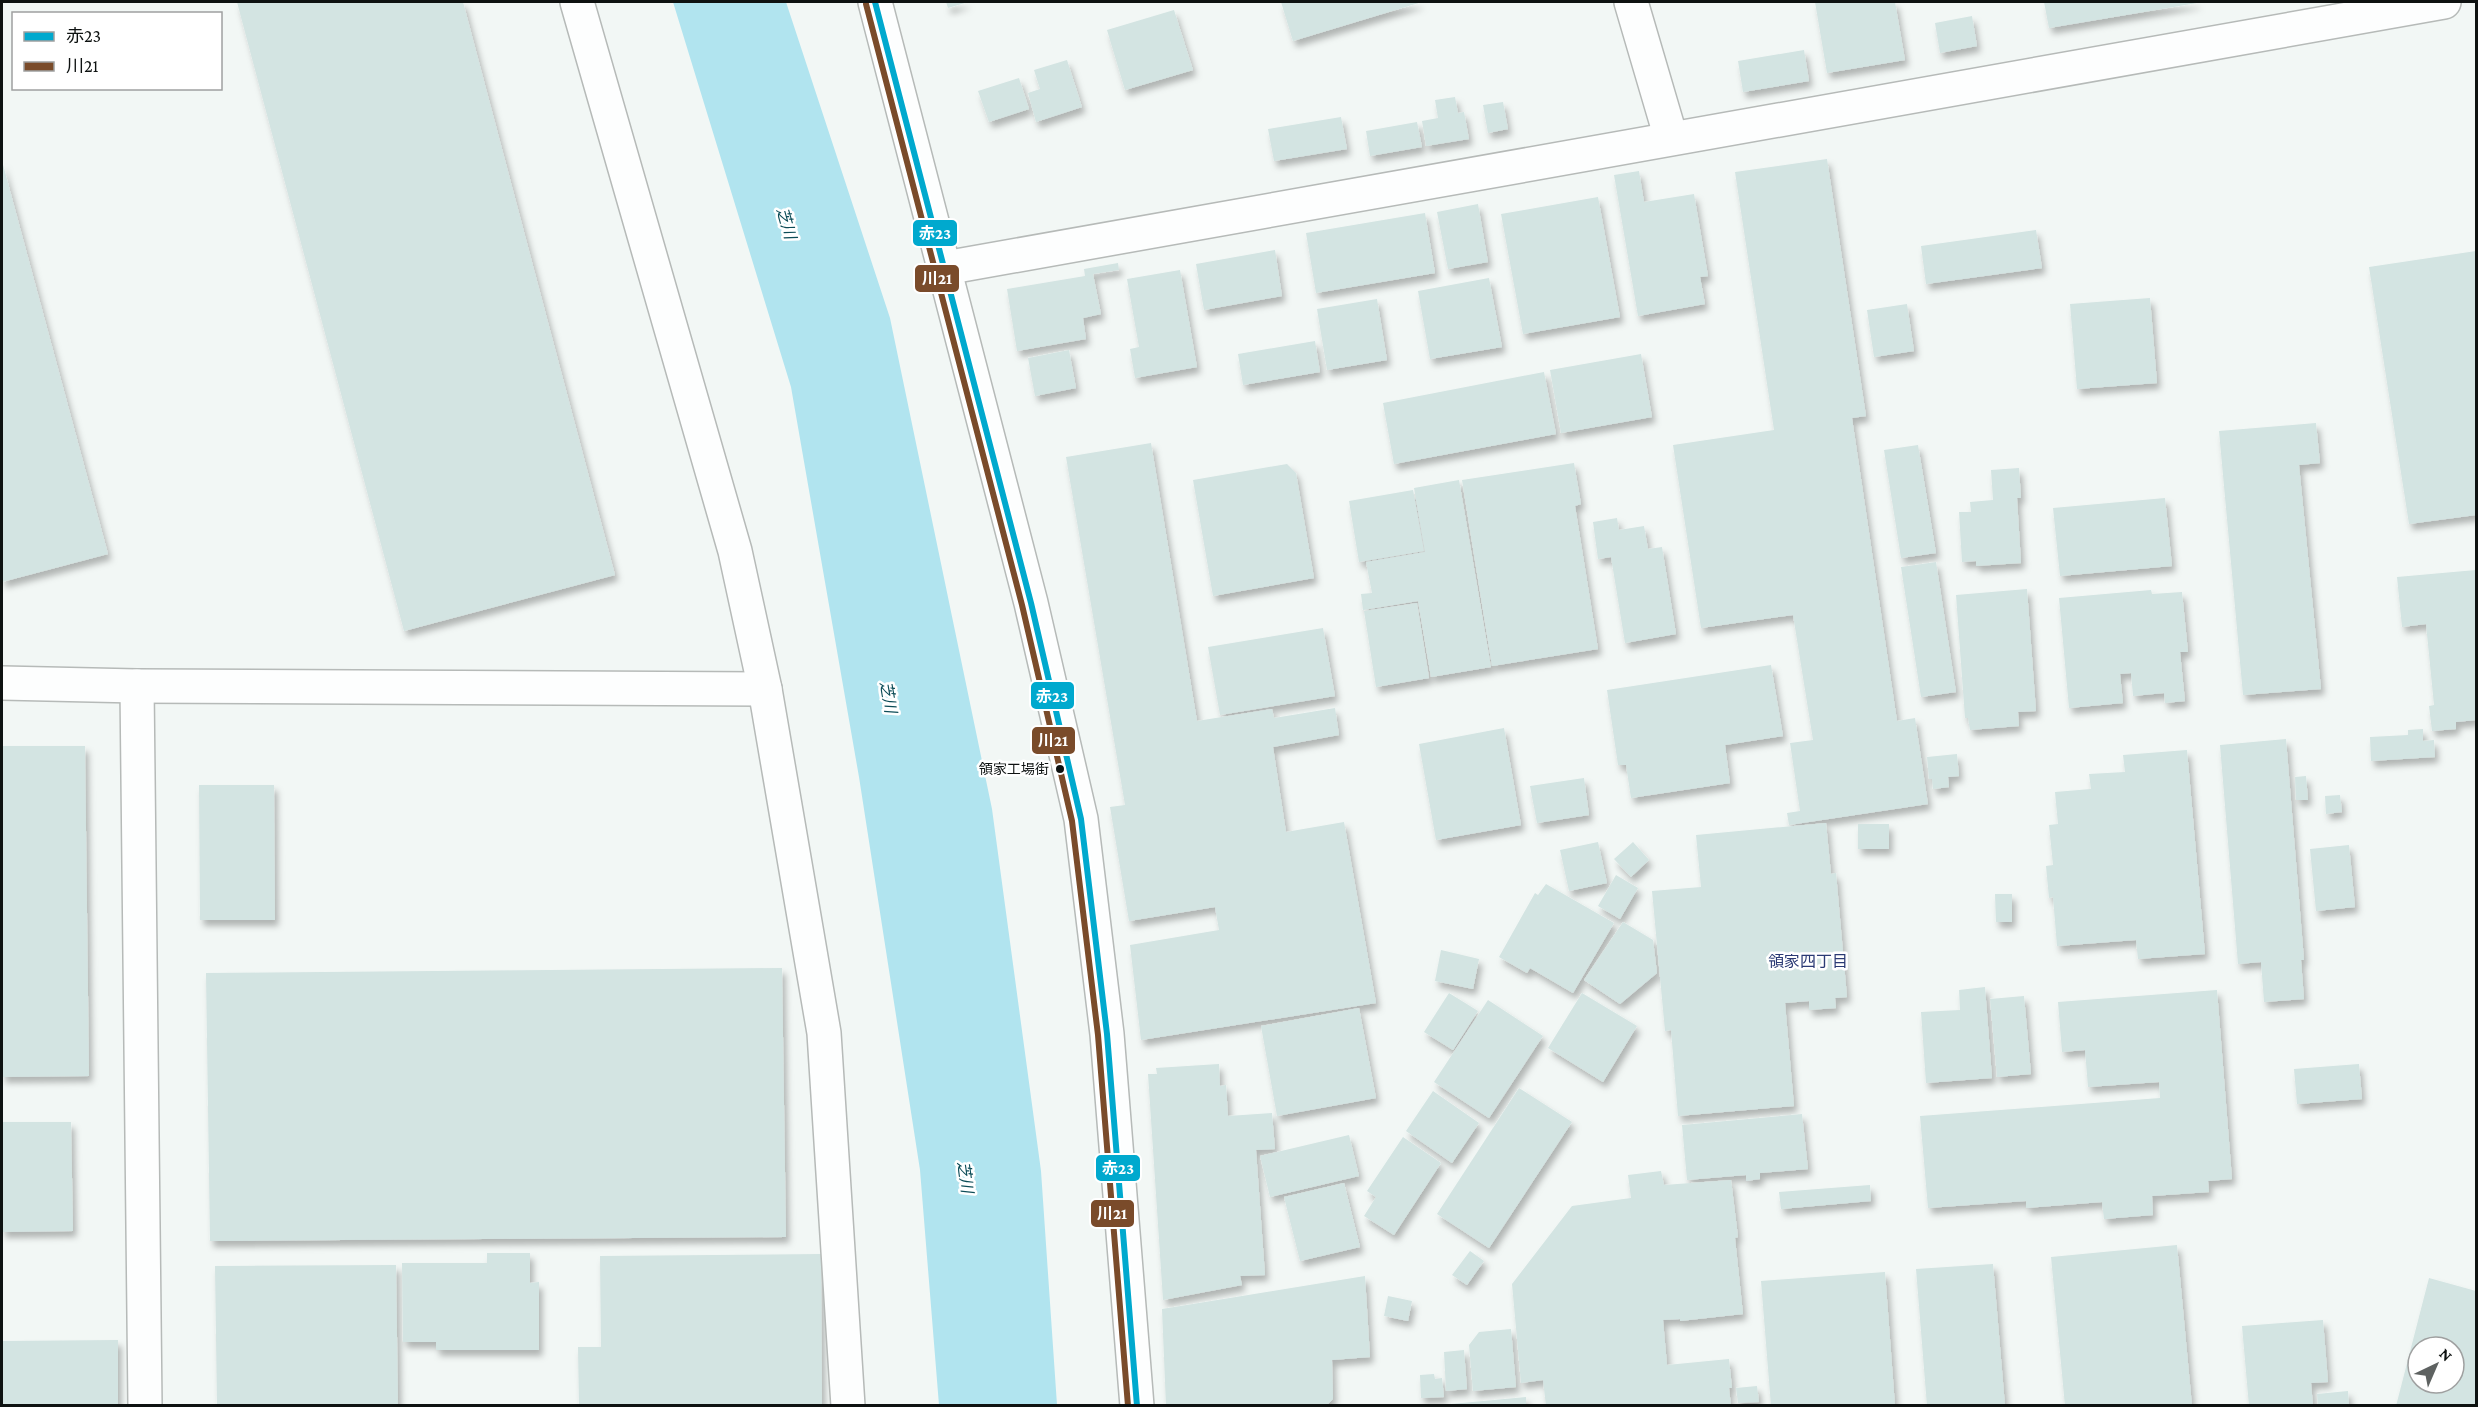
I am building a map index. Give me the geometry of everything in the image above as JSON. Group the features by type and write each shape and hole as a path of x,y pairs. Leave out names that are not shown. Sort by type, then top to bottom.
{"street":[{"path":"577,2 735,551 765,689 824,1033 848,1406"},
{"path":"875,2 1031,603 1081,819 1107,1034 1137,1406"},
{"path":"1631,2 1671,138"},
{"path":"945,268 2444,2"},
{"path":"2,683 137,686 765,689"},
{"path":"137,686 145,1406"}],"water":[{"name":"芝川","path":"673,2 786,2 890,318 992,809 1041,1171 1057,1405 939,1405 920,1170 859,777 791,387"}],"building":[{"path":"237,2 463,2 615,575 404,631"},
{"path":"946,2 968,2 948,8"},
{"path":"1281,2 1422,2 1293,41"},
{"path":"1815,2 1895,2 1905,60 1827,73"},
{"path":"2044,2 2197,2 2197,3 2049,28"},
{"path":"1174,10 1193,70 1125,90 1107,30"},
{"path":"1972,16 1977,46 1940,53 1935,23"},
{"path":"1804,50 1809,81 1743,92 1738,61"},
{"path":"1067,60 1082,107 1036,122 1028,93 1040,89 1034,70"},
{"path":"1019,78 1029,109 989,122 978,91"},
{"path":"1455,97 1458,113 1464,112 1469,139 1426,146 1422,121 1438,118 1435,100"},
{"path":"1503,102 1508,129 1488,133 1483,105"},
{"path":"1341,117 1347,149 1274,161 1268,129"},
{"path":"1417,122 1422,147 1370,156 1366,131"},
{"path":"1827,159 1866,416 1852,418 1897,721 1915,718 1928,804 1789,825 1787,813 1800,811 1790,743 1813,740 1793,615 1701,628 1673,445 1774,430 1735,172"},
{"path":"2,161 108,554 2,582"},
{"path":"1639,171 1644,202 1694,194 1708,276 1700,277 1705,304 1638,316 1614,175"},
{"path":"1598,197 1620,317 1523,334 1501,214"},
{"path":"1478,204 1488,262 1448,269 1437,212"},
{"path":"1425,213 1435,273 1316,293 1306,233"},
{"path":"2036,230 2042,268 1926,284 1921,246"},
{"path":"1275,250 1282,296 1204,310 1196,264"},
{"path":"2476,251 2476,515 2409,524 2369,267"},
{"path":"1118,263 1119,270 1093,274 1101,314 1083,318 1086,339 1017,351 1007,289 1085,276 1084,269"},
{"path":"1180,270 1197,367 1135,378 1130,349 1139,347 1127,279"},
{"path":"1489,278 1502,347 1430,359 1418,291"},
{"path":"2150,298 2157,383 2077,389 2070,304"},
{"path":"1377,299 1387,360 1327,370 1317,309"},
{"path":"1907,304 1914,351 1874,357 1867,310"},
{"path":"1315,341 1320,372 1243,385 1238,354"},
{"path":"1069,350 1076,388 1035,396 1028,358"},
{"path":"1641,354 1652,417 1561,433 1550,370"},
{"path":"1544,372 1556,434 1394,464 1383,403"},
{"path":"2316,423 2320,463 2299,465 2321,689 2243,695 2219,431"},
{"path":"1151,443 1197,721 1272,709 1274,718 1335,708 1339,735 1273,747 1286,832 1344,822 1376,1003 1141,1040 1130,945 1219,930 1215,907 1129,921 1110,807 1125,805 1066,457"},
{"path":"1918,445 1936,553 1901,558 1884,450"},
{"path":"1574,463 1581,504 1575,506 1598,649 1492,666 1462,480"},
{"path":"1287,464 1296,473 1314,578 1213,596 1193,480"},
{"path":"2019,468 2021,498 2017,498 2021,563 1976,566 1976,561 1962,562 1959,512 1971,512 1970,502 1993,500 1991,470"},
{"path":"1459,480 1491,667 1431,677 1418,601 1363,610 1361,594 1372,593 1366,562 1425,552 1414,488"},
{"path":"1413,490 1424,551 1359,562 1349,501"},
{"path":"2165,498 2172,566 2060,576 2053,508"},
{"path":"1617,518 1619,530 1644,526 1648,549 1662,547 1676,634 1625,643 1611,557 1598,559 1593,522"},
{"path":"1936,562 1956,692 1921,697 1901,567"},
{"path":"2476,570 2476,720 2456,722 2456,729 2432,731 2429,706 2434,705 2426,624 2402,627 2397,577"},
{"path":"2027,589 2036,711 2018,712 2019,726 1970,730 1968,718 1965,718 1956,595"},
{"path":"2151,590 2152,594 2182,592 2188,652 2180,652 2185,701 2165,703 2164,693 2133,696 2131,673 2120,674 2123,703 2069,708 2059,598"},
{"path":"1417,603 1429,678 1376,687 1364,611"},
{"path":"1323,628 1335,696 1220,715 1208,647"},
{"path":"1771,665 1783,736 1725,745 1730,783 1631,798 1626,765 1618,765 1607,690"},
{"path":"1504,728 1521,825 1436,840 1419,744"},
{"path":"2423,729 2423,741 2434,740 2435,757 2371,761 2370,737 2408,735 2408,730"},
{"path":"2286,739 2304,960 2301,960 2304,999 2264,1002 2261,962 2238,964 2220,745"},
{"path":"2,746 85,746 89,1076 2,1077"},
{"path":"2187,750 2205,954 2138,959 2136,940 2057,946 2053,897 2049,898 2046,866 2053,865 2049,825 2058,824 2055,792 2091,789 2089,774 2125,772 2123,755"},
{"path":"1957,754 1959,776 1948,777 1949,787 1933,789 1932,779 1929,779 1927,757"},
{"path":"2306,776 2308,800 2296,800 2295,777"},
{"path":"1584,778 1589,815 1537,823 1530,786"},
{"path":"199,785 274,785 275,920 200,920"},
{"path":"2340,795 2342,812 2326,814 2325,796"},
{"path":"1826,823 1831,874 1836,873 1847,997 1835,998 1836,1008 1809,1010 1809,1001 1785,1003 1794,1106 1678,1116 1671,1030 1665,1031 1652,891 1701,887 1696,835"},
{"path":"1858,824 1889,824 1889,849 1858,849"},
{"path":"1598,842 1607,883 1569,891 1560,850"},
{"path":"1633,842 1649,860 1631,877 1614,859"},
{"path":"2349,845 2355,907 2316,911 2310,849"},
{"path":"1616,875 1638,888 1620,919 1598,906"},
{"path":"1546,884 1614,923 1573,993 1530,968 1527,973 1499,957 1535,893 1538,895"},
{"path":"1995,894 2012,894 2012,922 1996,922"},
{"path":"1623,922 1653,940 1657,973 1620,1004 1584,980"},
{"path":"1441,950 1479,959 1473,989 1435,981"},
{"path":"782,968 786,1237 210,1241 206,973"},
{"path":"1985,987 1992,1078 1926,1083 1921,1012 1960,1010 1959,990"},
{"path":"2217,990 2232,1179 2208,1181 2209,1192 2152,1196 2153,1215 2104,1219 2102,1202 2026,1208 2026,1201 1928,1208 1920,1116 2160,1098 2159,1082 2088,1087 2085,1050 2062,1052 2058,1002"},
{"path":"1449,993 1478,1011 1453,1050 1424,1032"},
{"path":"1582,993 1637,1026 1603,1082 1548,1048"},
{"path":"2024,996 2031,1074 1997,1077 1990,999"},
{"path":"1488,1000 1543,1036 1489,1118 1434,1082"},
{"path":"1359,1008 1376,1098 1277,1116 1261,1026"},
{"path":"1219,1064 1220,1086 1226,1085 1228,1116 1272,1113 1275,1149 1256,1150 1265,1275 1240,1276 1242,1285 1163,1300 1148,1074 1157,1074 1156,1068"},
{"path":"2359,1064 2362,1099 2297,1104 2294,1069"},
{"path":"1519,1088 1572,1122 1489,1248 1437,1214"},
{"path":"1433,1091 1479,1123 1452,1163 1406,1131"},
{"path":"1802,1114 1808,1169 1760,1173 1760,1179 1746,1181 1746,1175 1687,1180 1682,1125"},
{"path":"2,1122 71,1122 73,1231 2,1232"},
{"path":"1349,1135 1359,1176 1270,1197 1260,1156"},
{"path":"1403,1137 1441,1163 1394,1235 1364,1216 1376,1197 1367,1191"},
{"path":"1661,1171 1664,1185 1731,1180 1738,1237 1735,1238 1743,1314 1680,1321 1680,1319 1663,1320 1667,1365 1729,1359 1731,1406 1546,1406 1543,1380 1521,1383 1512,1284 1572,1206 1631,1198 1628,1175"},
{"path":"1344,1183 1360,1247 1300,1261 1284,1197"},
{"path":"1870,1185 1871,1201 1781,1209 1779,1192"},
{"path":"2177,1245 2192,1406 2065,1406 2051,1257"},
{"path":"1470,1251 1484,1261 1467,1285 1452,1275"},
{"path":"487,1253 530,1253 530,1283 539,1282 539,1350 436,1350 436,1342 403,1342 402,1263 487,1263"},
{"path":"821,1254 822,1406 579,1406 578,1347 601,1347 600,1256"},
{"path":"1993,1264 2005,1406 1927,1406 1916,1269"},
{"path":"396,1265 398,1406 217,1406 215,1266"},
{"path":"1885,1272 1895,1406 1771,1406 1761,1281"},
{"path":"1365,1276 1370,1357 1332,1360 1333,1399 1326,1406 1166,1406 1162,1309"},
{"path":"2429,1278 2476,1291 2476,1406 2396,1406 2406,1367 2406,1395 2466,1395 2466,1335 2414,1335"},
{"path":"1388,1296 1412,1301 1408,1321 1384,1316"},
{"path":"2323,1320 2328,1382 2311,1383 2313,1406 2249,1406 2242,1326"},
{"path":"1511,1329 1516,1387 1473,1391 1469,1345 1479,1332"},
{"path":"118,1340 118,1406 2,1406 2,1341"},
{"path":"1464,1350 1467,1389 1446,1391 1444,1352"},
{"path":"1434,1374 1435,1379 1442,1378 1444,1397 1421,1398 1420,1375"},
{"path":"1757,1386 1759,1402 1738,1403 1736,1388"},
{"path":"2348,1391 2349,1406 2318,1406 2317,1394"},
{"path":"1526,1397 1526,1406 1451,1406 1451,1404"}],"transit line":[{"name":"赤23","path":"875,2 1031,603 1081,819 1107,1034 1137,1406"},
{"name":"川21","path":"866,4 1022,605 1072,821 1098,1035 1128,1406"}],"place":[{"name":"領家工場街","path":"1060,769"}],"district":[{"name":"領家四丁目","path":"1808,961"}]}
